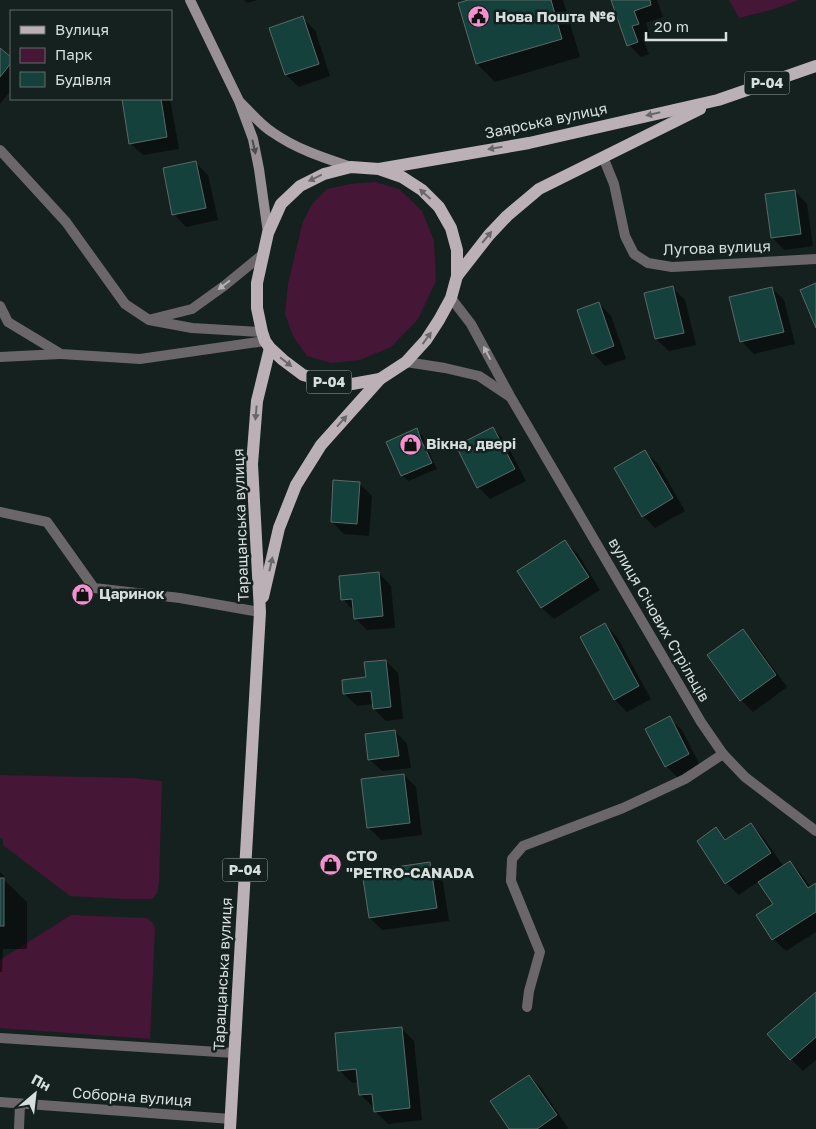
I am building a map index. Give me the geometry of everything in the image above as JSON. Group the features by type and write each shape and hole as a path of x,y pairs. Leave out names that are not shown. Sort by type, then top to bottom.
{"main road":[{"path":"190,0 239,100 253,139 268,233"},
{"name":"Заярська вулиця","path":"379,169 529,142 718,100 816,66"},
{"path":"239,100 272,132 318,156 351,167"},
{"name":"Заярська вулиця","path":"457,276 507,216 539,189 718,100"},
{"name":"Р-04","path":"351,167 379,169 402,177 422,190 439,207 451,228 457,250 457,276 451,298 426,340 406,362 380,379 352,384 329,382 303,375 283,360 266,340 257,308 257,283 268,233 281,204 300,186 324,174 351,167"},
{"name":"Таращанська вулиця","path":"231,1124 260,612 252,464 257,400 266,340"},
{"name":"Таращанська вулиця","path":"260,612 280,528 296,485 321,445 380,379"}],"street":[{"path":"0,150 66,222 125,304 149,320 266,340"},
{"name":"Лугова вулиця","path":"603,156 614,184 625,236 634,254 648,263 672,268 816,259"},
{"path":"149,320 192,309 262,255"},
{"name":"вулиця Січових Стрільців","path":"451,298 471,324 510,396 701,722 723,754 745,778 816,831"},
{"path":"0,306 8,322 61,354"},
{"path":"0,357 61,354 140,359 266,340"},
{"name":"вулиця Січових Стрільців","path":"406,362 479,376 510,396"},
{"path":"0,512 47,522 94,588 180,598 260,612"},
{"path":"527,1008 529,991 540,952 511,881 512,859 523,846 623,808 685,778 723,754"},
{"path":"0,1038 234,1053"},
{"name":"Соборна вулиця","path":"0,1102 231,1124"},
{"path":"19,1129 20,1104"}],"green space":[{"path":"729,0 799,0 771,10 739,18"},
{"path":"375,182 399,189 422,211 434,241 436,281 418,319 391,347 360,360 331,363 307,356 293,336 285,314 288,284 303,221 313,203 327,189 350,184"},
{"path":"0,775 133,778 162,781 159,882 157,893 152,899 70,896 3,845 3,838 0,838"},
{"path":"71,915 147,918 152,922 155,928 150,1039 0,1028 0,960"}],"building":[{"path":"468,0 551,0 562,39 476,64 458,3"},
{"path":"611,0 650,0 651,5 634,11 639,24 632,26 638,42 627,46"},
{"path":"303,16 319,64 285,75 269,28"},
{"path":"0,48 10,56 10,64 0,77"},
{"path":"122,100 161,100 167,137 129,144"},
{"path":"196,161 206,208 172,215 163,168"},
{"path":"795,190 801,234 771,238 765,194"},
{"path":"816,283 816,328 800,290"},
{"path":"673,286 684,333 655,339 644,293"},
{"path":"772,287 784,332 740,342 729,297"},
{"path":"599,302 614,346 592,354 577,310"},
{"path":"493,427 515,469 477,488 456,446"},
{"path":"417,428 432,463 401,476 386,442"},
{"path":"645,450 673,498 642,517 614,468"},
{"path":"333,480 360,482 357,524 331,522"},
{"path":"565,540 589,577 541,608 517,571"},
{"path":"379,572 383,616 354,619 352,599 341,600 339,576"},
{"path":"605,623 639,686 614,700 580,637"},
{"path":"743,629 776,675 740,701 707,655"},
{"path":"386,660 391,707 373,709 371,691 343,694 342,680 366,677 364,662"},
{"path":"670,716 689,754 665,767 645,729"},
{"path":"395,730 399,756 368,760 365,734"},
{"path":"404,774 410,823 367,828 361,779"},
{"path":"751,823 771,853 725,884 697,841 716,827 725,840"},
{"path":"790,861 808,888 816,883 816,912 772,940 756,915 773,904 758,882"},
{"path":"430,862 437,908 369,918 362,872"},
{"path":"0,878 4,878 4,926 0,926"},
{"path":"816,992 816,1037 790,1060 767,1034"},
{"path":"402,1027 410,1108 374,1112 372,1094 359,1095 356,1069 338,1071 335,1033"},
{"path":"529,1075 557,1115 537,1129 509,1129 490,1101"}],"place":[{"name":"Нова Пошта №6","path":"479,17"},
{"name":"Вікна, двері","path":"410,444"},
{"name":"Царинок","path":"83,594"},
{"name":"СТО \"PETRO-CANADA","path":"330,865"}]}
